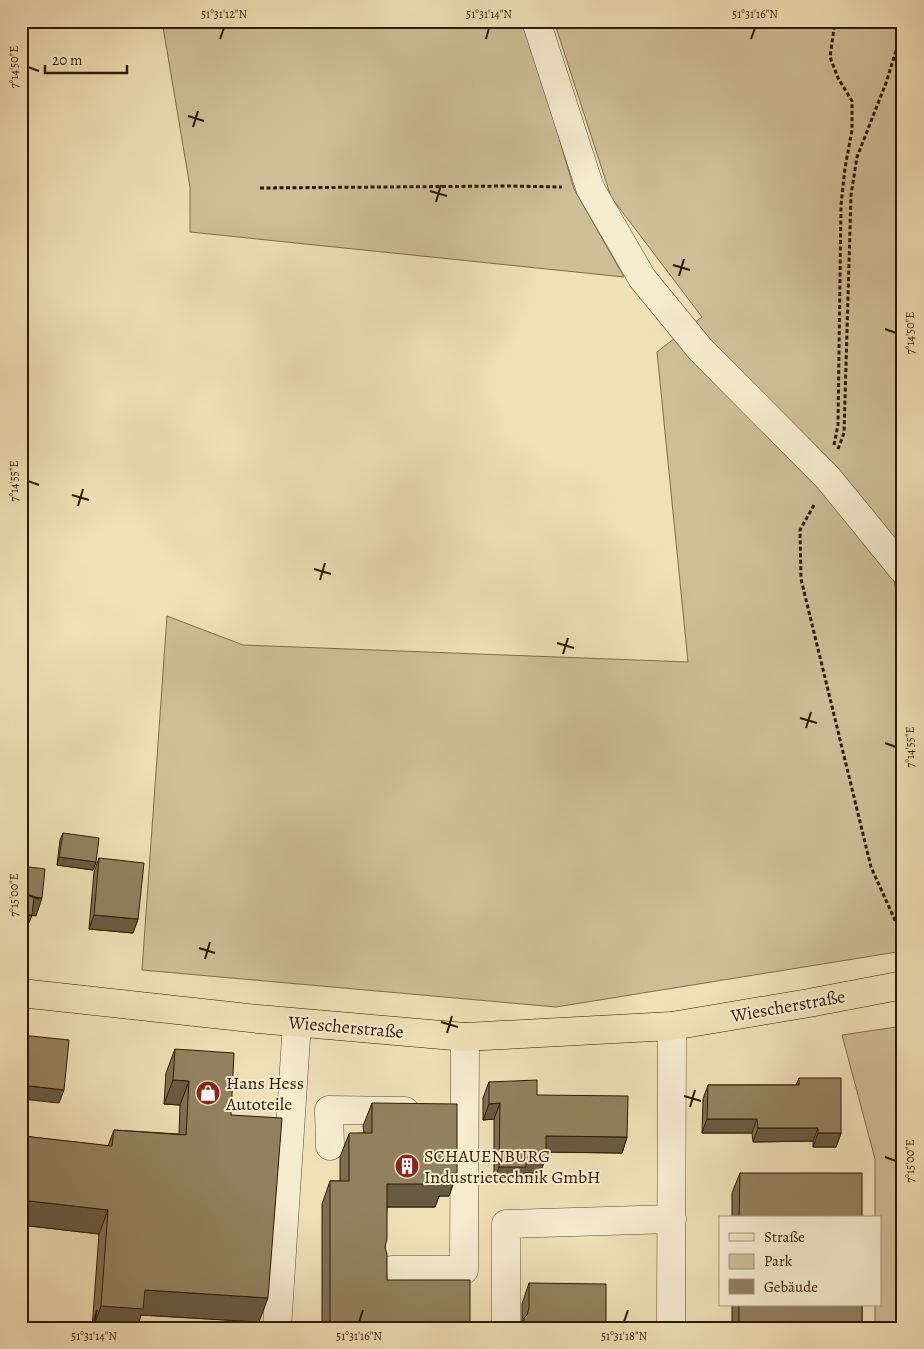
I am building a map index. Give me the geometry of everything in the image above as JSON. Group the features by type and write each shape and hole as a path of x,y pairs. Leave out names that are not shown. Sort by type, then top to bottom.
{"main road":[{"name":"Wiescherstraße","path":"21,993 258,1020 465,1037 672,1026 903,985"}],"street":[{"path":"536,21 590,188 642,278 700,348 828,478 903,570"},
{"path":"277,1328 297,1023"},
{"path":"671,1328 672,1026"},
{"path":"392,1270 464,1270 445,1111 465,1037"},
{"path":"330,1146 329,1110 445,1111"},
{"path":"506,1328 506,1224 672,1219"}],"path":[{"path":"828,478 838,425 841,205 852,130 852,101 838,78 830,57 835,21"},
{"path":"903,28 886,83 857,157 851,195 844,433 828,478 800,530 801,579 871,867 903,938"},
{"path":"260,188 509,186 590,188"}],"green space":[{"path":"162,21 525,21 574,189 624,277 190,232 190,187"},
{"path":"554,21 903,21 903,552 890,562 903,623 903,951 556,1007 142,970 167,616 243,645 688,662 657,352 702,317 611,197"},
{"path":"903,1026 903,1328 875,1328 875,1306 882,1306 882,1216 875,1216 875,1159 842,1035"}],"building":[{"path":"63,833 99,838 96,862 59,857"},
{"path":"99,858 144,863 138,919 94,915"},
{"path":"21,866 45,869 42,898 34,897 32,915 21,914"},
{"path":"21,1035 69,1040 64,1090 21,1085"},
{"path":"175,1049 234,1053 231,1115 282,1118 268,1298 145,1290 143,1309 101,1306 108,1210 21,1200 21,1118 24,1119 23,1136 112,1146 114,1130 186,1135 189,1081 173,1080"},
{"path":"799,1078 841,1078 841,1133 818,1133 818,1128 758,1128 757,1119 707,1119 708,1085 799,1085"},
{"path":"537,1080 537,1095 628,1096 627,1137 546,1136 546,1157 526,1157 526,1167 499,1167 500,1103 489,1104 489,1082"},
{"path":"372,1103 457,1104 457,1173 443,1174 443,1184 387,1184 387,1239 385,1247 387,1255 387,1280 470,1280 470,1328 330,1328 330,1181 349,1181 349,1134 372,1133"},
{"path":"740,1173 862,1173 862,1216 739,1216"},
{"path":"529,1283 606,1284 606,1328 524,1328 524,1318 529,1308"},
{"path":"739,1306 862,1306 862,1328 739,1328"}],"place":[{"name":"Hans Hess Autoteile","path":"208,1093"},
{"name":"SCHAUENBURG Industrietechnik GmbH","path":"407,1166"}]}
